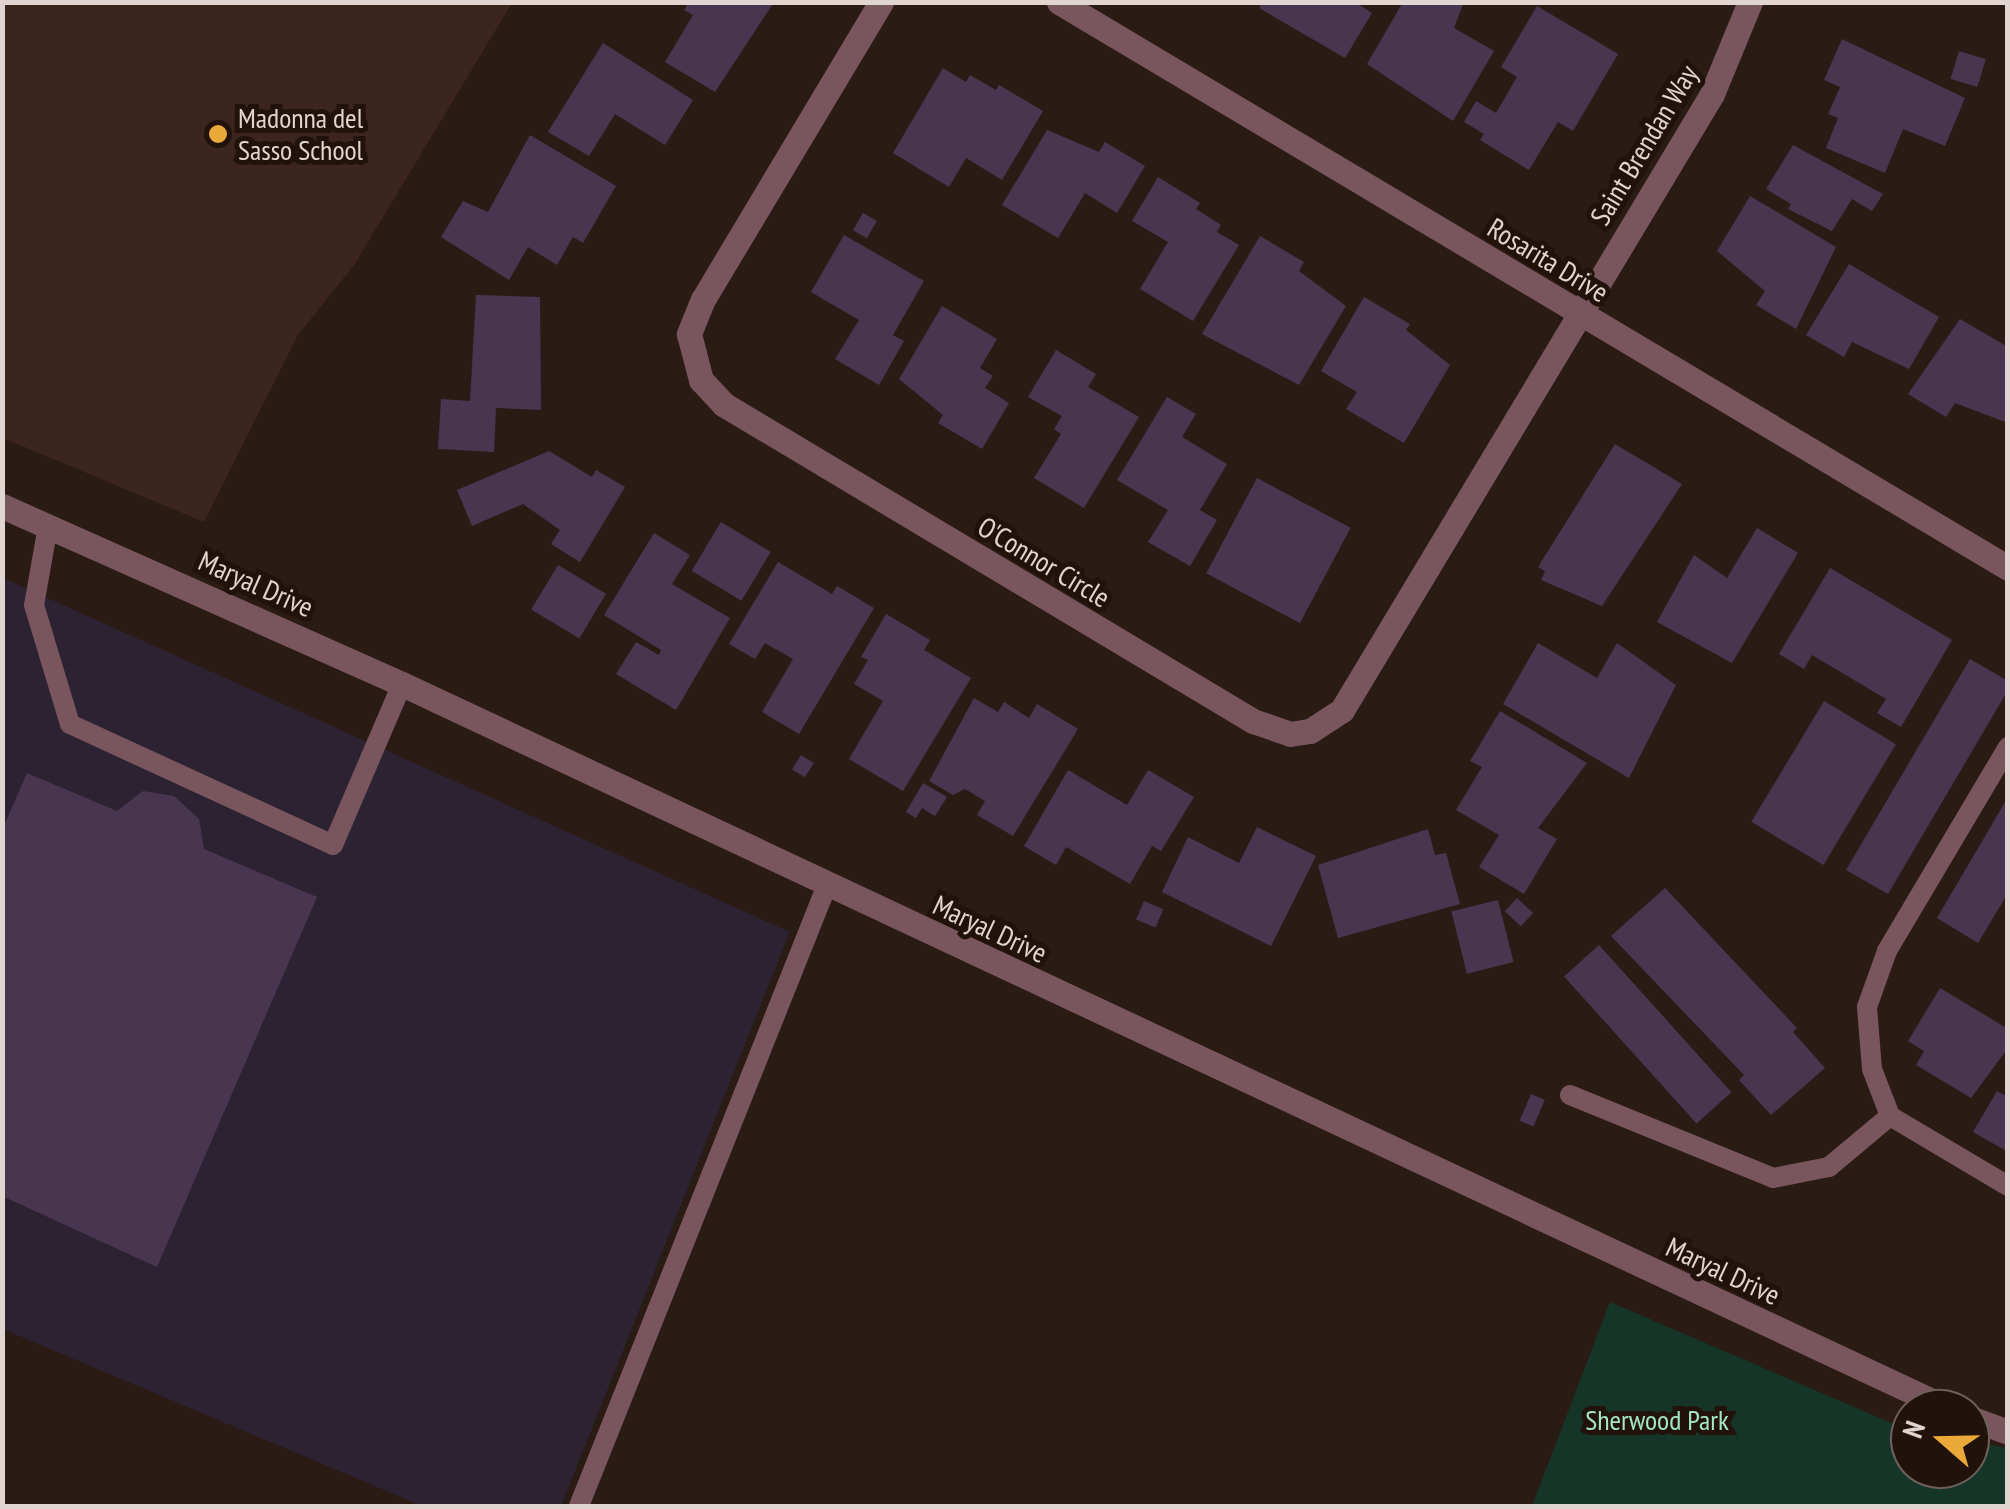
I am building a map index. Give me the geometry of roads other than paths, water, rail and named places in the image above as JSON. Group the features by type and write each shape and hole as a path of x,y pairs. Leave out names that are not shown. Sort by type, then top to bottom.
{"street":[{"name":"O'Connor Circle","path":"882,2 702,299 689,334 701,380 723,404 1271,731 1310,731 1342,710 1578,313"},
{"name":"Rosarita Drive","path":"1059,2 2008,568"},
{"name":"Saint Brendan Way","path":"1578,313 1712,94 1750,2"},
{"name":"Maryal Drive","path":"2,506 402,684 1906,1389"}],"lane":[{"path":"48,526 34,606 70,724 333,845 402,684"},
{"path":"2008,747 1873,981 1867,1007 1872,1069 1890,1116 2008,1186"},
{"path":"578,1506 828,885"},
{"path":"1570,1095 1773,1178 1830,1167 1890,1116"}],"place":[{"name":"Madonna del Sasso School","path":"218,134"}],"park label":[{"name":"Sherwood Park","path":"1657,1420"}]}
